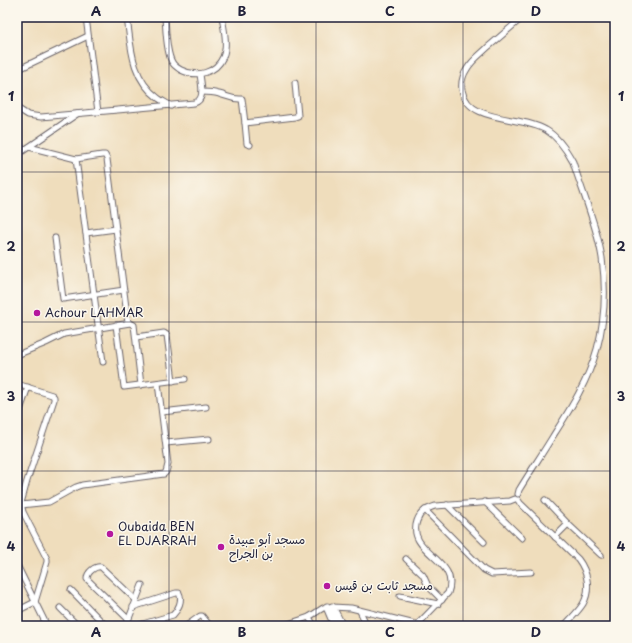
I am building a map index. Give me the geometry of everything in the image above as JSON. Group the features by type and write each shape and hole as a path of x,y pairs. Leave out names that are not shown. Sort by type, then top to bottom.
{"main road":[{"path":"330,607 335,626"},
{"path":"330,607 342,626"}],"street":[{"path":"86,17 98,112"},
{"path":"127,17 133,58 139,76 144,84 158,98 171,106"},
{"path":"165,17 169,57 172,63 176,68 195,74 209,72 219,64 223,58 225,45 222,17"},
{"path":"517,498 518,490 572,407 584,384 597,349 604,302 602,258 595,229 568,152 555,136 546,130 529,123 481,113 468,104 462,92 463,78 466,69 523,17"},
{"path":"17,70 88,36"},
{"path":"17,108 28,115 41,118 197,103 202,97 200,74"},
{"path":"245,123 298,116 295,83"},
{"path":"202,92 216,93 237,100 242,99"},
{"path":"241,92 247,144 250,145"},
{"path":"17,155 78,114"},
{"path":"29,147 76,159 102,155 107,157 128,323"},
{"path":"76,159 103,362"},
{"path":"86,233 116,229"},
{"path":"55,238 63,299 124,290"},
{"path":"17,355 64,334 132,323 134,325 136,337 141,385"},
{"path":"116,325 124,387 185,379"},
{"path":"136,337 164,333 167,335 173,381"},
{"path":"22,505 49,502 82,485 164,474 168,464 158,383"},
{"path":"17,384 52,395 54,397 22,498 23,512 47,559 47,562 35,602 17,611"},
{"path":"17,419 28,387"},
{"path":"162,412 206,407"},
{"path":"166,443 209,439"},
{"path":"284,626 309,617 323,608 330,607 351,608 419,626 448,593 451,586 451,579 445,567 422,545 416,536 416,525 421,514 425,510 435,506 510,500 517,498"},
{"path":"517,498 578,560 587,576 587,591 583,605 564,626"},
{"path":"545,500 601,555"},
{"path":"485,502 522,538"},
{"path":"447,505 484,542"},
{"path":"425,510 484,570 489,573 531,572"},
{"path":"555,537 568,524"},
{"path":"406,559 423,575 428,586 442,600"},
{"path":"17,565 47,626"},
{"path":"128,619 87,579 87,575 95,567 100,566 136,600"},
{"path":"126,626 142,585"},
{"path":"71,590 106,626"},
{"path":"133,607 176,593 179,593 181,596 181,601 173,616 136,626"},
{"path":"400,596 438,604"},
{"path":"60,608 78,626"},
{"path":"360,611 367,626"},
{"path":"186,626 200,616 202,616 210,626"},
{"path":"309,617 314,626"}],"place":[{"name":"Achour LAHMAR","path":"37,313"},
{"name":"Oubaida BEN EL DJARRAH","path":"110,534"},
{"name":"مسجد أبو عبيدة بن الجراح","path":"221,547"},
{"name":"مسجد ثابت بن قيس","path":"327,586"}]}
